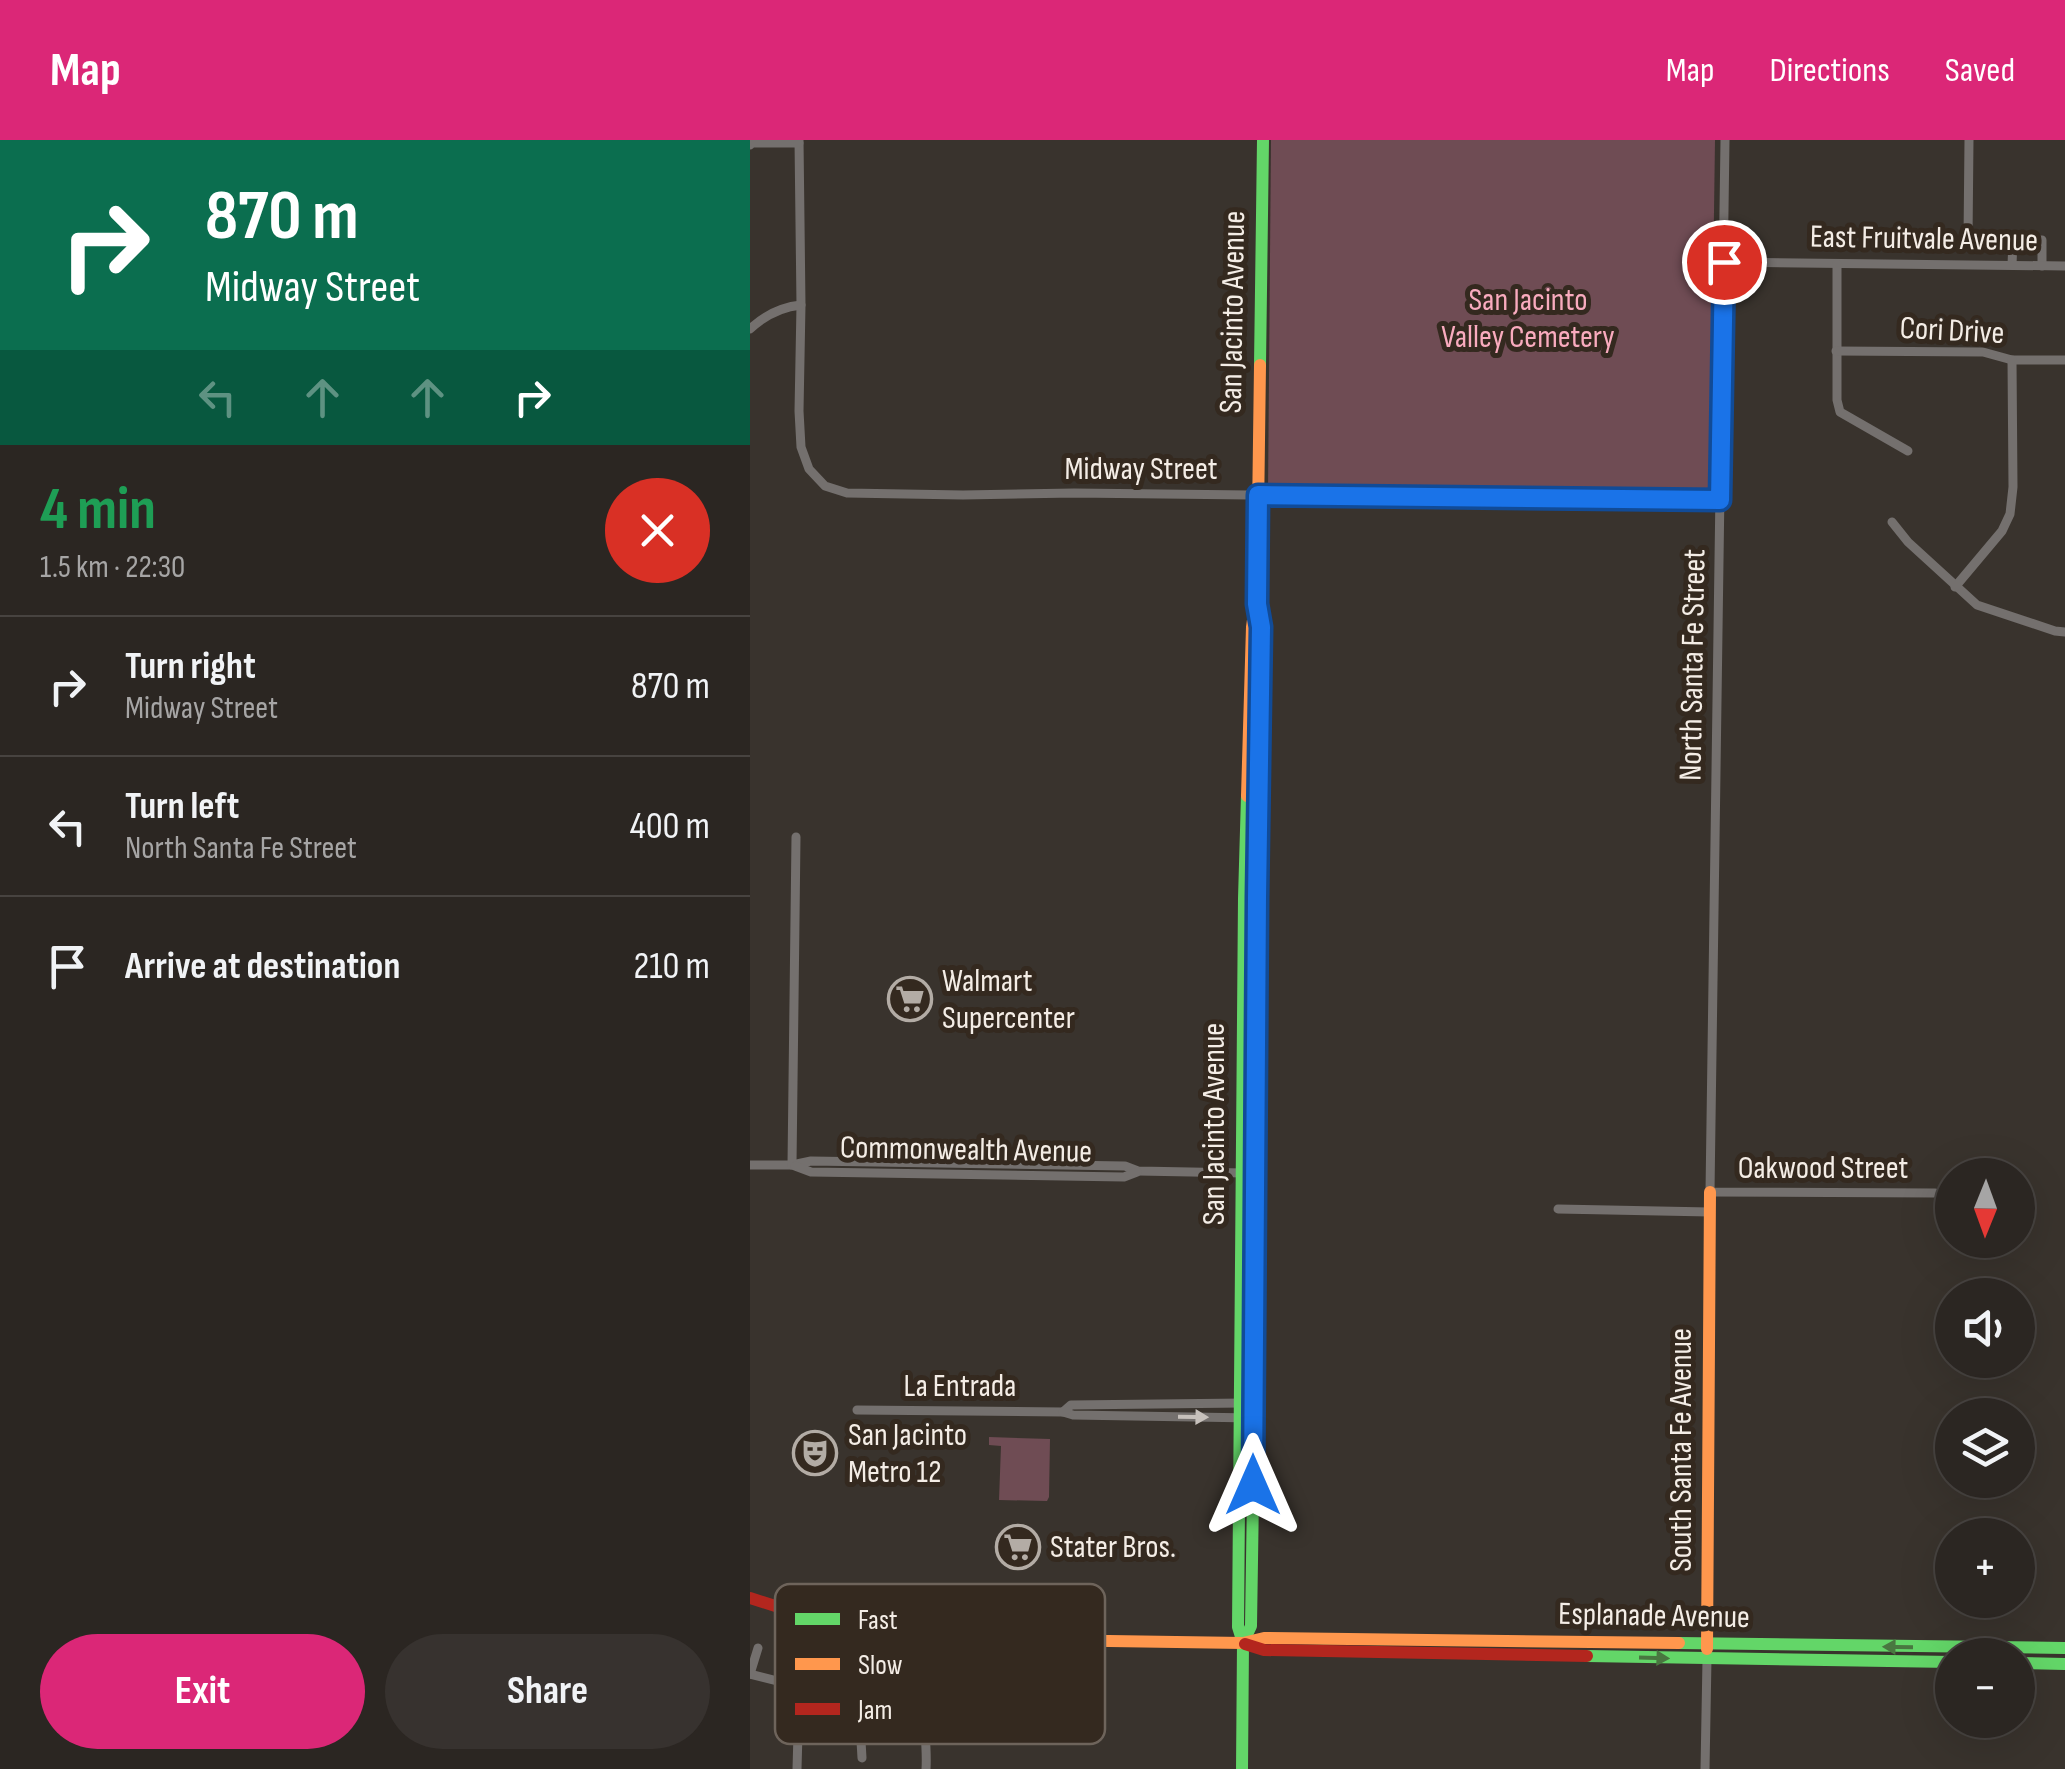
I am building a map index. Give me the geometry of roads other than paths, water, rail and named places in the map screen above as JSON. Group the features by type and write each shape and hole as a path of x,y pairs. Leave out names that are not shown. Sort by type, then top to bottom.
{"main road":[{"name":"San Jacinto Avenue","path":"1247,1410 1263,1301 1256,1173 1256,1062 1263,140"},
{"name":"San Jacinto Avenue","path":"1242,1769 1243,1643 1251,1626 1241,1173 1243,992 1252,627 1257,604"},
{"path":"1243,992 1251,998 1252,1051 1256,1062"},
{"name":"South Santa Fe Avenue","path":"1707,1659 1710,1192"},
{"name":"Esplanade Avenue","path":"750,1598 775,1606"},
{"name":"Esplanade Avenue","path":"1105,1641 1243,1643 1264,1638 1935,1647"},
{"name":"Esplanade Avenue","path":"1243,1643 1264,1650 1935,1662"},
{"path":"1864,1646 1864,1662"},
{"name":"Esplanade Avenue","path":"2035,1648 2065,1648"},
{"path":"2035,1663 2065,1664"}],"street":[{"name":"North Santa Fe Street","path":"1710,1192 1725,140"},
{"path":"1969,140 1968,239 2042,240 2042,266"},
{"path":"750,145 799,142 801,305 772,312 750,328"},
{"path":"2012,266 2013,240"},
{"name":"East Fruitvale Avenue","path":"1724,262 2065,266"},
{"path":"1838,264 1836,400 1840,412 1908,451"},
{"name":"Midway Street","path":"801,305 802,447 809,470 825,486 848,493 1720,500"},
{"name":"Cori Drive","path":"1836,351 1984,352 2012,360 2065,360"},
{"path":"1955,587 2002,531 2010,514 2012,360"},
{"path":"1892,522 1908,542 1977,605 2065,632"},
{"path":"792,1166 796,837"},
{"name":"Commonwealth Avenue","path":"750,1165 792,1166 811,1162 1125,1166 1138,1172 1256,1173"},
{"name":"Oakwood Street","path":"1710,1192 1935,1194"},
{"path":"1558,1208 1710,1212"},
{"name":"La Entrada","path":"857,1410 1064,1412 1071,1405 1247,1410"},
{"path":"758,1648 750,1674 775,1681"},
{"name":"South Santa Fe Avenue","path":"1705,1769 1707,1659"},
{"path":"861,1744 862,1758"},
{"path":"926,1769 927,1744"}],"place":[{"name":"Walmart Supercenter","path":"910,999"},
{"name":"San Jacinto Metro 12","path":"815,1453"},
{"name":"Stater Bros.","path":"1018,1547"}],"park label":[{"name":"San Jacinto Valley Cemetery","path":"1528,318"}]}
